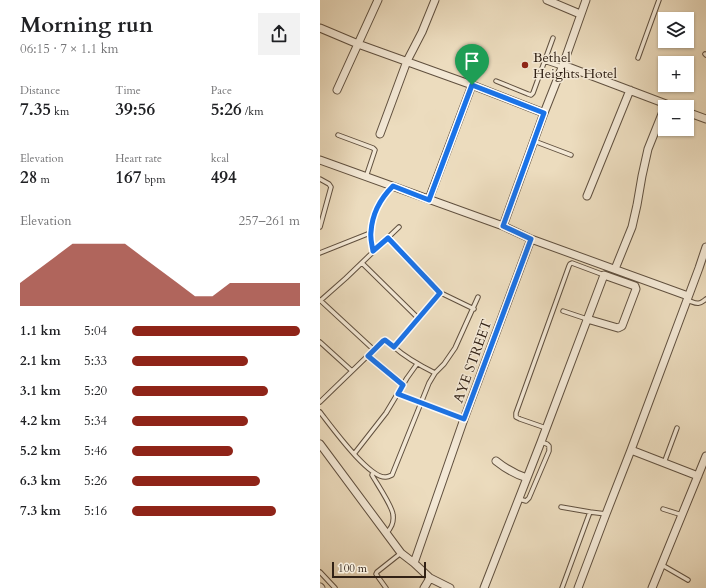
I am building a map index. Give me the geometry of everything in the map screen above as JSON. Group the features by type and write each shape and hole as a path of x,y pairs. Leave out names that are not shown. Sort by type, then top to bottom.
{"street":[{"path":"337,90 378,0"},
{"path":"380,134 407,61 422,32 435,0"},
{"path":"547,0 580,14"},
{"path":"503,226 586,0"},
{"path":"320,28 358,44 472,85 544,113"},
{"path":"563,66 658,101"},
{"path":"429,200 472,85"},
{"path":"587,196 630,90"},
{"path":"694,115 706,119"},
{"path":"615,269 632,227 648,149 658,124"},
{"path":"320,160 503,226 531,239 615,269 687,298"},
{"name":"AYE STREET","path":"414,563 464,419 531,239"},
{"path":"578,588 687,298 702,269 706,247"},
{"path":"484,588 528,477 587,319 604,275 635,286 636,289 622,326 618,328 587,319"},
{"path":"320,444 401,553 430,578 450,588"},
{"path":"631,450 698,476"},
{"path":"652,588 706,456"},
{"path":"496,461 515,474 528,477"},
{"path":"424,588 430,578"}],"lane":[{"path":"638,58 659,0"},
{"path":"496,81 531,95 553,38"},
{"path":"544,61 563,66"},
{"path":"338,135 374,148 375,150 366,177"},
{"path":"534,141 571,155"},
{"path":"320,178 331,187 320,227"},
{"path":"373,251 370,233 374,214 385,194 393,186"},
{"path":"374,350 320,300 362,263 399,227"},
{"path":"320,253 370,233"},
{"path":"388,238 440,293 474,308"},
{"path":"362,263 419,319"},
{"path":"546,428 520,419 516,417 516,413 568,266 572,263 604,275"},
{"path":"394,347 440,293"},
{"path":"320,412 346,447 373,472 387,477 392,475 429,383 455,348 478,297"},
{"path":"687,298 698,303 701,303 706,299"},
{"path":"564,311 587,319"},
{"path":"320,402 385,340 417,364 435,373"},
{"path":"320,342 352,371"},
{"path":"368,356 403,385"},
{"path":"354,454 386,413 417,364"},
{"path":"398,394 464,419"},
{"path":"664,463 677,428"},
{"path":"519,499 526,500 529,498 549,451 549,446 541,442"},
{"path":"373,472 372,475 394,515 390,530 386,533"},
{"path":"528,477 538,479"},
{"path":"560,507 606,514"},
{"path":"663,509 682,516"},
{"path":"562,588 590,512"},
{"path":"386,588 376,572 401,553"},
{"path":"662,565 688,580"},
{"path":"320,572 335,588"}],"place":[{"name":"Bethel Heights Hotel","path":"525,65"}],"route":[{"path":"472,85 544,113 503,226 531,239 464,419 398,394 403,385 368,356 385,340 394,347 440,293 388,238 373,251 370,233 374,214 385,194 393,186 429,200 472,85"}]}
